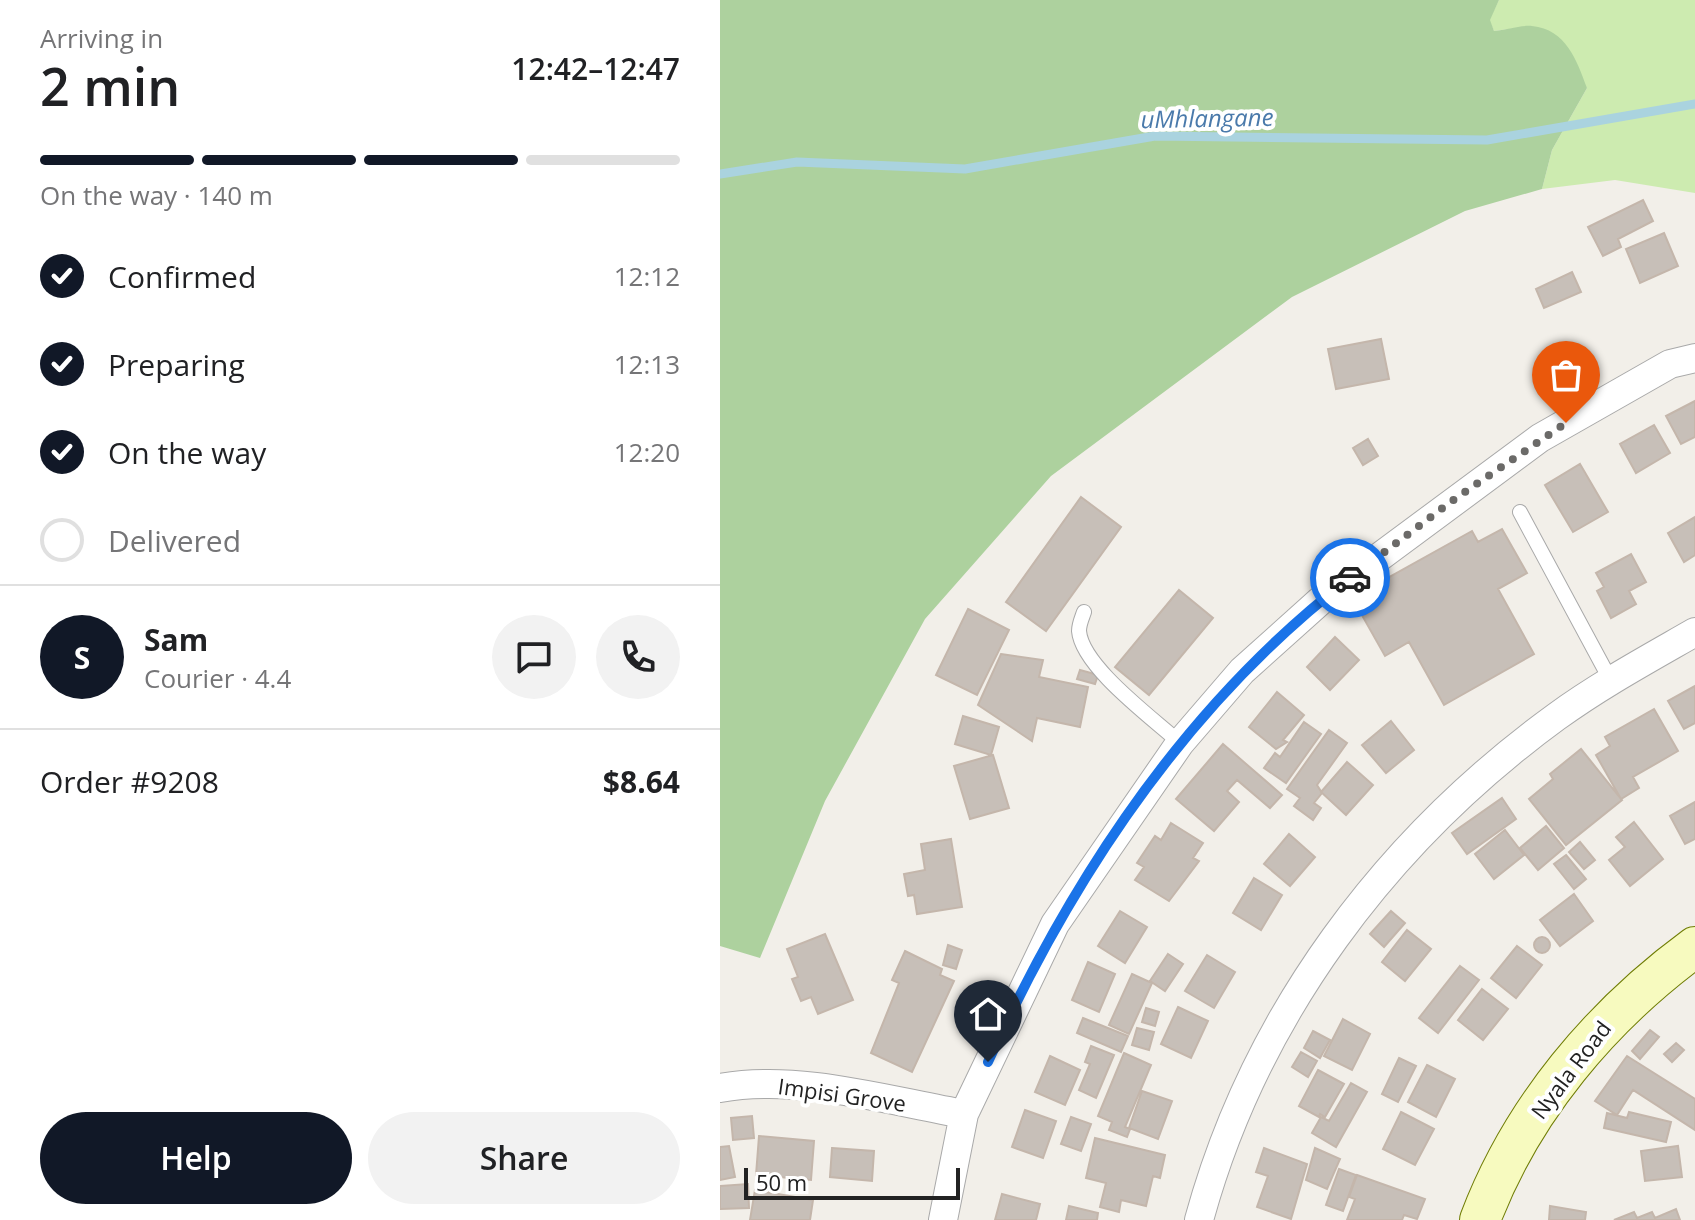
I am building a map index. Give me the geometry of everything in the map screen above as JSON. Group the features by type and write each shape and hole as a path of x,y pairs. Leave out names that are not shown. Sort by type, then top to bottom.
{"street":[{"path":"943,1220 964,1114 1055,924 1180,743 1242,671 1320,601 1540,438 1670,364 1695,358"},
{"path":"1199,1220 1221,1151 1266,1047 1325,951 1372,887 1458,797 1525,741 1611,681 1695,632"},
{"name":"Nyala Road","path":"1480,1220 1521,1137 1567,1068 1603,1024 1695,947"},
{"name":"Impisi Grove","path":"720,1088 751,1083 812,1087 964,1114"}],"lane":[{"path":"1520,512 1611,681"},
{"path":"1084,612 1079,633 1089,653 1124,693 1180,743"}],"green space":[{"path":"720,0 1499,0 1490,20 1494,31 1532,26 1554,33 1568,48 1587,88 1552,150 1542,189 1465,211 1292,297 1051,476 925,619 825,801 760,958 720,946"},
{"path":"1499,0 1695,0 1695,193 1615,180 1542,189 1552,150 1587,88 1532,26 1494,31 1489,20"}],"building":[{"path":"1643,200 1653,221 1618,239 1621,247 1603,256 1588,227"},
{"path":"1664,233 1678,266 1640,283 1626,249"},
{"path":"1572,272 1581,292 1544,308 1536,289"},
{"path":"1381,339 1389,379 1336,389 1328,349"},
{"path":"1695,401 1695,437 1681,444 1666,416"},
{"path":"1654,425 1670,453 1636,473 1620,444"},
{"path":"1368,439 1378,456 1363,465 1353,448"},
{"path":"1580,464 1608,512 1573,532 1545,485"},
{"path":"1081,497 1121,527 1046,631 1006,602"},
{"path":"1695,517 1695,555 1684,562 1668,533"},
{"path":"1502,529 1527,573 1498,589 1534,654 1444,705 1409,642 1385,656 1359,610 1384,596 1377,584 1472,531 1478,542"},
{"path":"1631,554 1646,582 1629,591 1636,604 1611,618 1597,591 1604,587 1596,573"},
{"path":"1179,590 1213,618 1149,695 1115,667"},
{"path":"968,609 1009,630 977,695 936,675"},
{"path":"1335,637 1359,660 1330,690 1307,667"},
{"path":"1001,654 1043,660 1039,677 1088,687 1080,727 1037,718 1032,741 978,705"},
{"path":"1080,670 1098,675 1095,684 1077,679"},
{"path":"1695,686 1695,723 1684,729 1668,701"},
{"path":"1277,692 1304,715 1283,740 1287,742 1276,749 1249,727"},
{"path":"1654,709 1678,751 1633,777 1639,788 1621,799 1596,755 1610,746 1605,737"},
{"path":"963,716 999,727 991,755 955,744"},
{"path":"1391,721 1414,750 1386,773 1362,745"},
{"path":"1304,722 1321,734 1286,783 1264,768 1275,753 1280,757"},
{"path":"1329,730 1347,743 1317,785 1322,793 1314,803 1321,808 1313,820 1294,806 1300,798 1287,789"},
{"path":"1223,744 1282,795 1270,808 1237,780 1227,791 1239,802 1214,831 1176,799"},
{"path":"1581,749 1622,800 1566,845 1529,799 1553,779 1550,774"},
{"path":"993,755 1009,808 970,819 954,766"},
{"path":"1347,762 1373,785 1346,815 1321,792"},
{"path":"1502,798 1516,819 1467,854 1452,833"},
{"path":"1695,802 1695,839 1685,844 1670,816"},
{"path":"1634,822 1663,859 1630,886 1609,860 1625,847 1616,837"},
{"path":"1171,823 1203,843 1193,858 1199,861 1169,901 1135,880 1144,867 1137,863 1155,836 1161,840"},
{"path":"1546,826 1564,848 1538,870 1520,848"},
{"path":"1505,830 1524,855 1494,879 1475,854"},
{"path":"1289,834 1315,857 1290,886 1264,864"},
{"path":"951,839 962,907 917,914 914,895 908,896 904,874 925,870 921,844"},
{"path":"1580,842 1595,860 1584,869 1569,852"},
{"path":"1566,855 1586,879 1574,889 1554,864"},
{"path":"1254,878 1282,895 1261,930 1233,913"},
{"path":"1574,894 1593,921 1560,946 1540,920"},
{"path":"1120,911 1147,927 1125,963 1098,946"},
{"path":"1391,911 1405,923 1384,947 1370,934"},
{"path":"1407,930 1431,949 1405,981 1382,962"},
{"path":"825,934 853,1000 818,1014 811,997 801,1001 792,979 798,977 787,949"},
{"path":"1542,937 1550,945 1542,953 1534,945"},
{"path":"948,945 962,950 956,969 943,965"},
{"path":"1517,946 1542,965 1516,998 1491,978"},
{"path":"905,951 942,969 940,975 954,981 912,1072 871,1053 899,983 892,980"},
{"path":"1168,954 1183,964 1165,991 1150,981"},
{"path":"1207,955 1235,972 1214,1008 1185,991"},
{"path":"1088,962 1115,974 1099,1012 1072,1000"},
{"path":"1460,966 1479,980 1438,1033 1419,1018"},
{"path":"1132,974 1152,983 1129,1034 1109,1025"},
{"path":"1482,989 1508,1009 1483,1040 1458,1020"},
{"path":"1178,1007 1208,1021 1191,1058 1161,1044"},
{"path":"1146,1008 1159,1012 1155,1026 1142,1022"},
{"path":"1083,1018 1128,1036 1121,1052 1077,1033"},
{"path":"1343,1019 1370,1034 1352,1070 1324,1056"},
{"path":"1137,1028 1154,1032 1149,1050 1132,1045"},
{"path":"1650,1030 1659,1037 1640,1059 1632,1051"},
{"path":"1313,1031 1330,1040 1320,1058 1304,1048"},
{"path":"1676,1043 1684,1050 1672,1062 1664,1054"},
{"path":"1091,1046 1114,1055 1096,1098 1079,1090 1090,1064 1085,1062"},
{"path":"1301,1052 1317,1061 1308,1077 1292,1067"},
{"path":"1124,1053 1151,1065 1125,1127 1130,1129 1127,1137 1109,1130 1112,1122 1098,1116"},
{"path":"1050,1056 1080,1070 1065,1105 1035,1092"},
{"path":"1627,1056 1695,1099 1695,1130 1633,1090 1617,1115 1595,1101"},
{"path":"1399,1058 1416,1066 1398,1102 1382,1094"},
{"path":"1427,1065 1455,1079 1436,1117 1408,1102"},
{"path":"1318,1070 1344,1084 1325,1117 1299,1106"},
{"path":"1351,1083 1367,1092 1336,1147 1312,1133 1321,1117 1329,1121"},
{"path":"1142,1091 1172,1101 1158,1139 1129,1128"},
{"path":"1025,1110 1056,1121 1043,1158 1012,1147"},
{"path":"1401,1112 1434,1129 1415,1165 1383,1149"},
{"path":"1629,1112 1671,1122 1666,1142 1604,1128 1607,1113 1627,1118"},
{"path":"752,1116 754,1138 733,1140 731,1118"},
{"path":"1071,1117 1091,1124 1081,1151 1061,1144"},
{"path":"759,1136 814,1141 811,1180 756,1175"},
{"path":"1095,1138 1165,1155 1160,1178 1153,1176 1146,1206 1121,1200 1119,1212 1100,1207 1106,1183 1086,1178"},
{"path":"729,1146 735,1177 720,1180 720,1147"},
{"path":"1678,1146 1682,1177 1645,1181 1641,1151"},
{"path":"832,1148 874,1151 872,1181 830,1177"},
{"path":"1264,1148 1307,1164 1291,1219 1257,1207 1268,1176 1256,1172"},
{"path":"1315,1148 1340,1159 1327,1189 1306,1180"},
{"path":"1339,1169 1356,1175 1343,1211 1326,1205"},
{"path":"1357,1175 1425,1199 1417,1219 1404,1215 1402,1220 1347,1220 1355,1199 1349,1197"},
{"path":"748,1184 749,1208 720,1209 720,1186"},
{"path":"755,1190 813,1200 810,1220 750,1220"},
{"path":"1002,1194 1040,1204 1036,1220 995,1220"},
{"path":"1069,1206 1098,1213 1097,1220 1066,1220"},
{"path":"1550,1206 1586,1212 1585,1220 1549,1220"},
{"path":"1676,1209 1680,1220 1614,1220 1634,1212 1637,1218 1652,1212 1655,1218"}],"waterway":[{"name":"uMhlangane","path":"720,174 797,162 965,169 1155,136 1487,140 1695,104"}],"way so far":[{"path":"1350,578 1456,498 1566,423"}],"route":[{"path":"988,1062 1055,924 1109,841 1180,743 1242,671 1350,578"}]}
